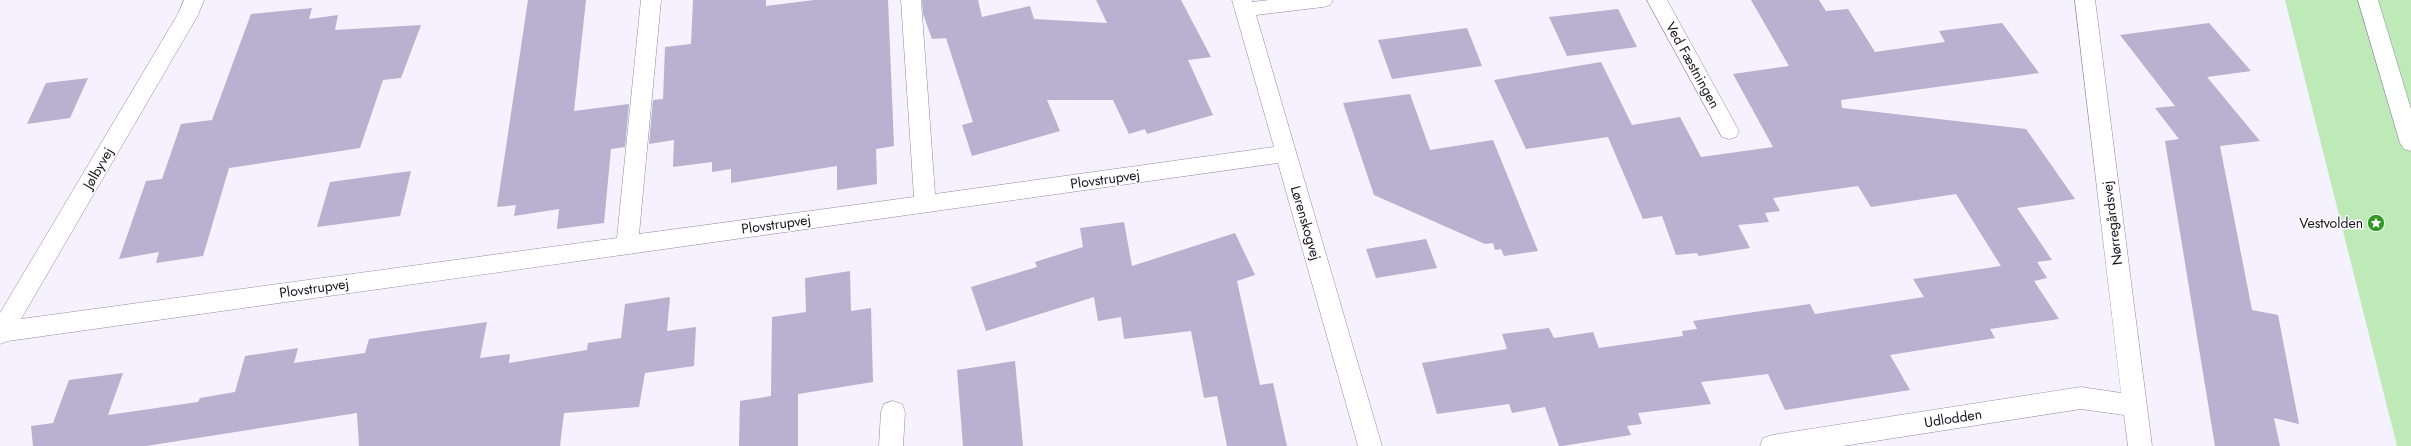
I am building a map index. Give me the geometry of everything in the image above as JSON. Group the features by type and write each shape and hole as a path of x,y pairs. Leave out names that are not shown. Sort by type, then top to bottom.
{"street":[{"name":"Jølbyvej","path":"1,333 184,21 194,0"},
{"path":"627,245 651,0"},
{"path":"911,0 924,204"},
{"path":"1244,5 1323,0"},
{"name":"Ved Fæstningen","path":"1657,0 1729,131"},
{"name":"Nørregårdsvej","path":"2085,0 2140,446"},
{"path":"2368,0 2411,143"},
{"name":"Lørenskogvej","path":"1244,5 1370,446"},
{"name":"Plovstrupvej","path":"1,333 1286,154"},
{"name":"Udlodden","path":"1772,446 2081,398 2134,406"},
{"path":"891,446 893,412"}],"green space":[{"name":"Vestvolden","path":"2285,0 2411,0 2411,446 2397,446"}],"building":[{"path":"528,0 586,0 574,111 629,104 625,147 611,149 604,223 557,229 559,209 514,216 516,205 497,207"},
{"path":"693,0 766,0 766,6 814,0 888,0 894,146 876,149 877,184 837,190 837,166 731,183 731,169 712,172 712,162 673,167 674,140 649,144 653,100 663,99 665,47 691,44"},
{"path":"922,0 978,0 982,17 1030,6 1034,19 1107,23 1096,0 1181,0 1211,57 1188,60 1213,115 1147,134 1145,129 1129,134 1113,100 1047,100 1060,131 972,156 962,125 973,122 946,38 932,39 923,14"},
{"path":"1751,0 1819,0 1826,11 1848,9 1875,52 1945,42 1939,31 2002,23 2039,73 1841,100 1842,108 2026,129 2075,199 2017,208 2052,260 2037,262 2047,278 2034,281 2059,319 1990,329 1995,338 1890,355 1910,390 1785,410 1768,374 1701,382 1711,404 1638,413 1642,424 1627,426 1631,435 1562,446 1559,446 1545,407 1512,413 1509,404 1437,414 1422,363 1507,349 1502,334 1549,328 1554,338 1593,332 1599,348 1683,336 1682,331 1697,329 1693,321 1810,304 1815,314 1924,297 1913,279 2001,266 1956,194 1871,207 1858,186 1773,198 1780,211 1765,213 1769,222 1738,225 1750,248 1699,256 1697,253 1676,255 1662,216 1643,219 1608,137 1526,149 1494,80 1601,62 1632,125 1680,117 1701,157 1773,147 1733,74 1789,66"},
{"path":"312,8 309,19 338,15 335,30 421,25 401,78 383,80 360,148 229,168 203,256 156,263 159,252 119,259 146,181 162,179 181,124 212,120 251,14"},
{"path":"1618,9 1637,47 1567,56 1549,17"},
{"path":"2209,23 2251,71 2207,77 2260,141 2220,146 2252,310 2278,315 2299,424 2274,418 2280,446 2215,446 2165,141 2179,139 2155,108 2175,106 2120,35"},
{"path":"1467,28 1482,66 1392,79 1378,40"},
{"path":"88,78 70,118 27,124 46,83"},
{"path":"1410,94 1430,150 1493,140 1538,251 1504,256 1501,249 1495,250 1493,243 1485,244 1374,195 1343,103"},
{"path":"411,171 400,216 317,227 330,182"},
{"path":"1124,222 1132,266 1235,233 1255,275 1237,281 1260,385 1273,383 1287,446 1227,446 1217,396 1204,398 1191,331 1124,339 1121,317 1098,321 1094,297 986,331 971,287 1037,267 1035,262 1083,247 1080,228"},
{"path":"1426,239 1437,268 1376,278 1366,249"},
{"path":"850,271 851,311 871,308 873,382 798,394 798,446 739,446 740,401 771,396 772,317 806,312 805,278"},
{"path":"670,297 667,331 696,327 694,366 645,373 639,407 564,413 560,446 359,446 357,413 146,446 33,446 31,426 53,423 69,380 123,373 108,415 198,402 200,398 235,392 245,356 298,348 294,363 365,353 369,339 487,322 480,358 510,354 509,363 587,350 588,343 621,338 625,304"},
{"path":"1015,361 1023,446 963,446 957,370"}],"place":[{"name":"Vestvolden","path":"2376,223"}]}
